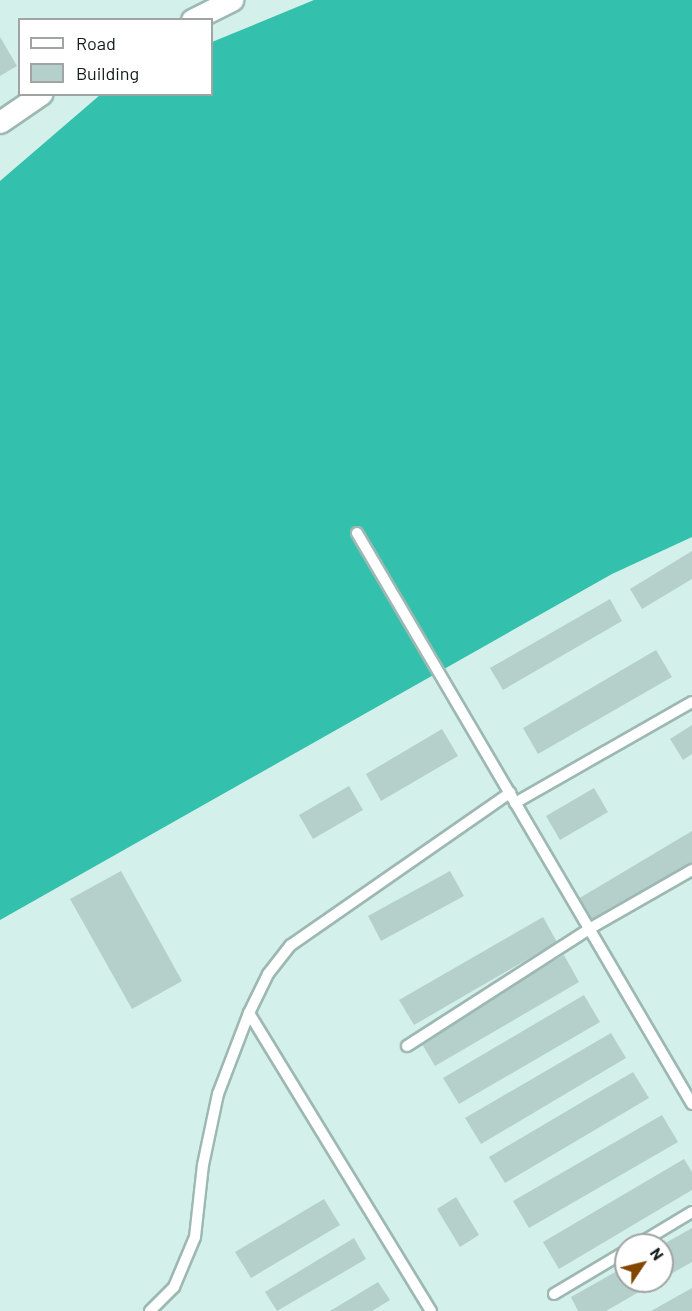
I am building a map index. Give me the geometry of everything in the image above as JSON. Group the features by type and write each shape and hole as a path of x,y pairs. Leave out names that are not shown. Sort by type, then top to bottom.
{"street":[{"path":"196,18 232,0"},
{"path":"0,122 38,96"}],"lane":[{"path":"357,533 692,1104"},
{"path":"150,1311 174,1287 195,1236 203,1164 218,1094 249,1013 268,974 291,945 512,798 692,702"},
{"path":"407,1046 589,929 692,870"},
{"path":"249,1013 431,1311"},
{"path":"657,1233 692,1212"},
{"path":"554,1294 614,1258"}],"green space":[{"path":"314,0 692,0 692,537 612,574 0,920 0,181 99,96 213,96 213,42"}],"building":[{"path":"0,37 17,66 0,76"},
{"path":"692,551 692,579 642,609 630,589"},
{"path":"610,599 622,621 503,690 490,668"},
{"path":"656,650 672,677 538,754 523,728"},
{"path":"692,725 692,754 683,760 670,739"},
{"path":"442,729 458,756 381,801 366,774"},
{"path":"349,786 363,810 313,839 299,815"},
{"path":"594,788 608,812 560,840 546,816"},
{"path":"692,831 692,864 592,923 578,899"},
{"path":"121,871 182,981 132,1009 70,899"},
{"path":"450,871 464,896 381,941 368,916"},
{"path":"543,917 557,942 414,1025 399,1000"},
{"path":"564,955 579,982 435,1066 419,1039"},
{"path":"584,995 600,1022 459,1104 443,1078"},
{"path":"611,1033 626,1058 481,1144 465,1118"},
{"path":"633,1072 649,1098 505,1183 489,1157"},
{"path":"662,1115 678,1142 529,1228 513,1201"},
{"path":"684,1159 692,1172 692,1190 620,1233 614,1233 614,1236 559,1269 543,1242"},
{"path":"456,1197 479,1235 460,1247 437,1209"},
{"path":"324,1199 340,1225 251,1278 235,1252"},
{"path":"692,1228 692,1262 674,1272 674,1238"},
{"path":"354,1238 366,1259 277,1311 265,1292"},
{"path":"614,1273 614,1293 637,1293 606,1311 578,1311 571,1297"},
{"path":"378,1282 390,1300 372,1311 330,1311"},
{"path":"692,1288 692,1311 651,1311"}]}
